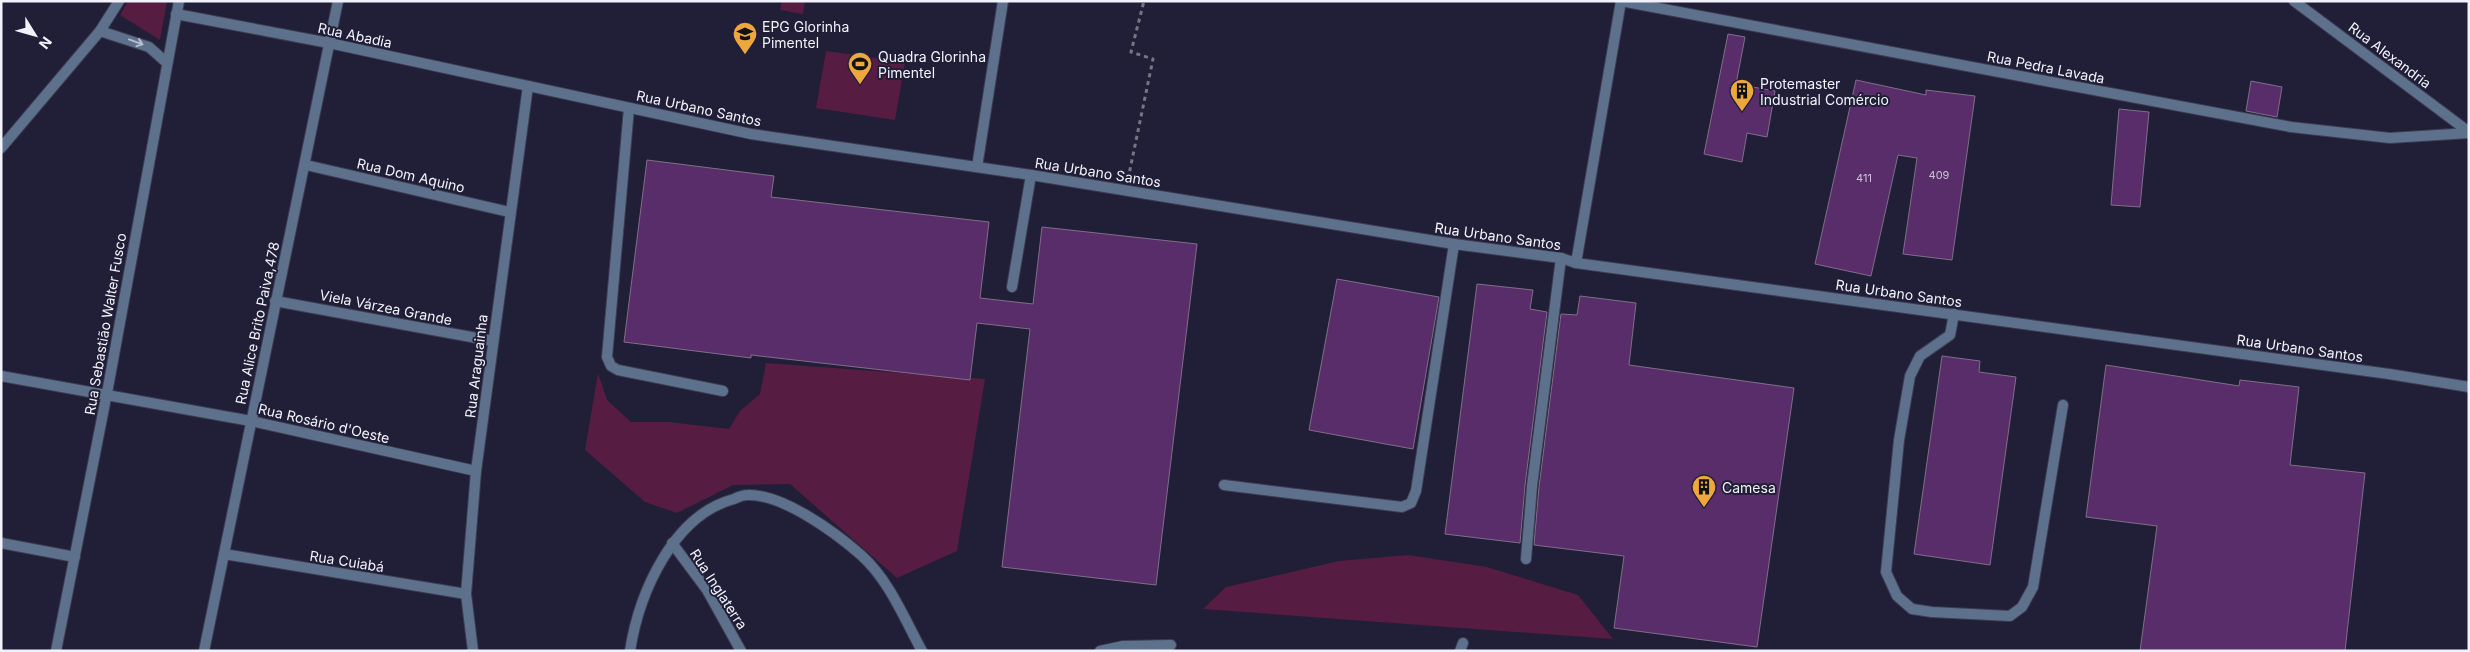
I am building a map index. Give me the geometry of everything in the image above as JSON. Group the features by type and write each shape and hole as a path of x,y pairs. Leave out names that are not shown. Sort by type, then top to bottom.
{"street":[{"path":"1,148 100,31 120,1"},
{"name":"Rua Sebastião Walter Fusco","path":"56,651 107,393 179,1"},
{"name":"Rua Alice Brito Paiva,478","path":"204,651 275,300 306,165 338,1"},
{"path":"977,166 1003,1"},
{"path":"1576,263 1621,1"},
{"name":"Rua Pedra Lavada","path":"1621,1 2290,127 2390,138 2469,132"},
{"name":"Rua Alexandria","path":"2294,1 2469,132"},
{"name":"Rua Abadia","path":"176,14 329,43 528,86"},
{"path":"100,31 148,47 167,63"},
{"name":"Rua Urbano Santos","path":"528,86 751,134 977,166 1454,244 1561,258 1576,263 2389,374 2469,387"},
{"name":"Rua Araguainha","path":"472,651 466,594 476,471 528,86"},
{"path":"629,108 607,357 611,366 618,370 723,391"},
{"name":"Rua Dom Aquino","path":"306,165 510,212"},
{"path":"1012,287 1031,175"},
{"path":"1224,485 1402,507 1411,503 1416,491 1454,244"},
{"path":"1526,559 1532,486 1561,258"},
{"name":"Viela Várzea Grande","path":"275,300 493,341"},
{"path":"1954,314 1950,335 1920,356 1914,364 1910,376 1899,440 1886,572 1897,596 1912,609 1932,612 2010,616 2022,606 2033,586 2039,557 2062,405"},
{"name":"Rua Rosário d'Oeste","path":"1,376 107,393 251,421 476,471"},
{"path":"630,651 646,594 657,567 672,543 693,522 718,503 748,495 778,501 825,528 862,556 890,591 922,651"},
{"path":"1,543 75,557"},
{"name":"Rua Inglaterra","path":"672,543 707,590 741,651"},
{"name":"Rua Cuiabá","path":"224,554 466,594"},
{"path":"1100,651 1123,646 1171,645"}],"path":[{"path":"1125,190 1153,59 1131,52 1144,1"}],"shaded area":[{"path":"128,1 167,1 160,40 120,15"},
{"path":"782,1 805,1 803,14 780,10"},
{"name":"Quadra Glorinha Pimentel","path":"826,51 905,62 895,120 816,108"},
{"path":"766,363 985,379 957,551 897,578 790,484 733,485 677,513 645,502 585,450 598,373 607,400 631,422 669,422 729,429 740,411 760,394"},
{"path":"1408,555 1487,567 1578,595 1613,639 1203,609 1226,587 1339,561"}],"building":[{"name":"Protemaster Industrial Comércio","path":"1728,34 1745,37 1736,84 1775,91 1767,137 1747,133 1742,162 1704,154"},
{"path":"1856,80 1926,95 1926,90 1975,96 1952,260 1903,254 1917,158 1898,155 1871,276 1815,264"},
{"path":"2251,81 2282,87 2277,117 2246,111"},
{"path":"2119,109 2149,112 2140,207 2111,205"},
{"path":"647,160 774,176 771,197 989,222 980,298 1033,304 1042,227 1197,244 1156,585 1002,567 1030,329 977,323 970,380 751,355 751,358 624,342"},
{"path":"1337,279 1439,297 1413,449 1309,430"},
{"path":"1477,284 1533,290 1530,309 1547,312 1525,485 1520,543 1445,534"},
{"name":"Camesa","path":"1580,296 1636,303 1629,365 1794,388 1757,647 1614,628 1624,556 1534,545 1539,487 1561,314 1577,315"},
{"path":"1942,356 1980,361 1979,372 2016,377 1990,565 1914,554"},
{"path":"2106,365 2239,386 2240,380 2299,387 2290,465 2365,473 2345,651 2140,651 2157,526 2086,517"}],"place":[{"name":"EPG Glorinha Pimentel","path":"745,55"},
{"name":"Quadra Glorinha Pimentel","path":"860,85"},
{"name":"Protemaster Industrial Comércio","path":"1742,112"},
{"name":"Camesa","path":"1704,508"}]}
